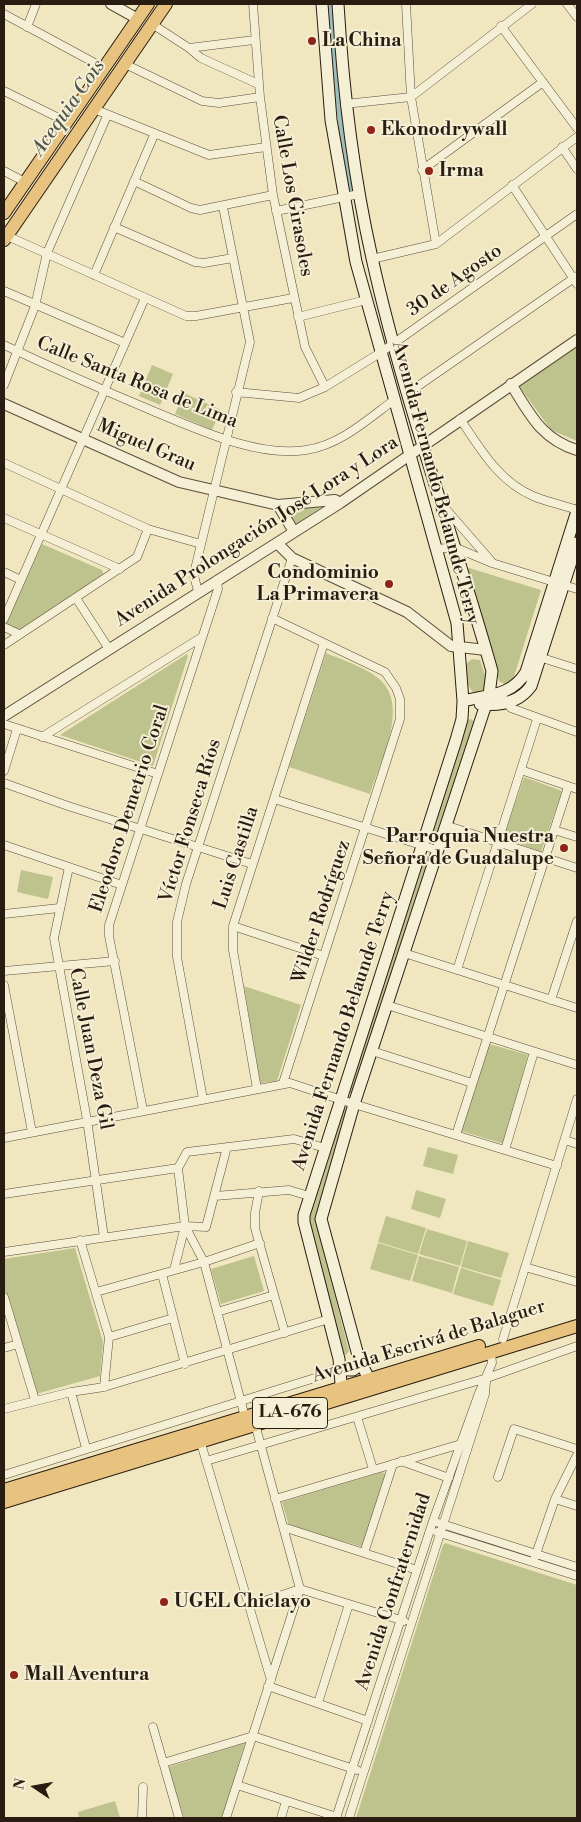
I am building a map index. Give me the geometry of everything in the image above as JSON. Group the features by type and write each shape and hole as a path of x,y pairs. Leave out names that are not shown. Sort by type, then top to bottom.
{"main road":[{"path":"4,214 148,4"},
{"path":"5,236 166,4"},
{"name":"Avenida Fernando Belaunde Terry","path":"322,4 331,120 343,197 380,353 411,454 458,623 463,701 462,719 309,1196 304,1222 340,1368 342,1394"},
{"name":"Avenida Fernando Belaunde Terry","path":"338,4 345,104 359,194 372,259 439,501 492,671 487,700 354,1104 321,1219 361,1364 372,1384"},
{"path":"463,701 504,697 521,681 536,656 559,583 577,511"},
{"path":"559,583 577,543"},
{"name":"Avenida Escrivá de Balaguer","path":"4,1490 106,1459 342,1394 503,1339 577,1317"},
{"name":"Avenida Escrivá de Balaguer","path":"372,1384 491,1352 577,1326"},
{"path":"340,1368 353,1370 361,1364"},
{"name":"Avenida Escrivá de Balaguer","path":"4,1502 200,1440 250,1420"}],"street":[{"path":"27,27 36,4"},
{"path":"111,4 138,18"},
{"name":"Calle Los Girasoles","path":"253,4 258,84 276,211 293,298 305,347 325,387"},
{"path":"406,4 411,97 436,244"},
{"path":"345,104 411,97 532,4"},
{"path":"567,4 577,17"},
{"path":"4,14 104,68"},
{"path":"152,24 201,58 258,84"},
{"path":"501,26 577,128"},
{"path":"189,48 254,40"},
{"path":"125,64 202,101 219,103 260,97"},
{"path":"422,170 543,82"},
{"path":"4,91 67,122"},
{"path":"94,109 154,135 209,155 266,146"},
{"path":"4,385 35,306 47,254 107,116"},
{"path":"94,275 154,135"},
{"path":"372,259 436,244 577,136"},
{"path":"562,147 577,169"},
{"path":"4,171 25,182"},
{"path":"134,181 191,208 207,210 273,195"},
{"path":"408,393 576,279 512,185"},
{"path":"276,211 359,194"},
{"path":"198,591 194,576 236,392 250,342 223,207"},
{"name":"30 de Agosto","path":"236,392 299,398 325,387 380,353 577,214"},
{"path":"114,227 195,262 204,263 233,258"},
{"path":"5,236 186,316 244,308 293,298"},
{"path":"4,291 35,306 125,343"},
{"path":"4,619 145,298"},
{"path":"298,317 366,300"},
{"name":"Avenida Prolongación José Lora y Lora","path":"4,716 198,591 340,503 577,340"},
{"name":"Calle Santa Rosa de Lima","path":"4,345 104,390 226,439 286,452 306,450 339,439 394,400"},
{"path":"511,384 540,430 549,438 577,450"},
{"name":"Miguel Grau","path":"4,404 166,478 278,505 335,500 340,503"},
{"path":"460,419 495,468 506,479 535,497 577,511"},
{"path":"4,463 148,530 201,544"},
{"path":"439,501 492,563"},
{"path":"278,505 294,532"},
{"path":"4,518 120,569"},
{"path":"4,645 137,557 148,530"},
{"path":"277,543 292,558 407,612 444,642 460,647 486,650"},
{"path":"438,549 454,547 492,563 577,589"},
{"name":"Víctor Fonseca Ríos","path":"203,1099 179,972 176,941 180,904 292,558"},
{"path":"4,572 21,580"},
{"name":"Eleodoro Demetrio Coral","path":"143,1110 110,925 139,829 218,589 217,580"},
{"path":"76,598 109,648"},
{"name":"Wilder Rodríguez","path":"272,618 384,672 396,688 400,700 400,718 283,1083"},
{"path":"4,627 19,634"},
{"path":"42,737 202,637"},
{"name":"Luis Castilla","path":"257,1089 234,950 233,926 324,643"},
{"path":"536,656 577,669"},
{"path":"504,697 511,708 577,732"},
{"path":"456,970 537,719"},
{"path":"4,724 158,774"},
{"path":"4,771 17,729"},
{"path":"521,770 577,789"},
{"path":"4,783 139,829 252,864"},
{"path":"456,1134 568,787"},
{"path":"274,799 437,850"},
{"path":"445,826 577,868"},
{"path":"554,830 577,837"},
{"path":"4,845 122,885"},
{"name":"Calle Juan Deza Gil","path":"69,867 54,938 87,1120 104,1237"},
{"path":"4,914 59,908"},
{"path":"551,1000 577,921"},
{"path":"233,926 324,956"},
{"path":"404,953 577,1008"},
{"path":"4,971 58,968 115,961"},
{"path":"4,985 32,1132"},
{"path":"386,1006 577,1065"},
{"path":"372,1051 472,1083"},
{"path":"505,1150 534,1052"},
{"path":"4,1138 87,1120 283,1083 296,1083 354,1104 557,1166"},
{"path":"503,1339 577,1099"},
{"path":"174,1270 185,1226 178,1168 188,1152 294,1139 325,1148"},
{"path":"565,1140 577,1144"},
{"path":"4,1252 185,1226 206,1227 228,1147"},
{"path":"4,1194 178,1168"},
{"path":"215,1196 289,1190 309,1196"},
{"path":"259,1191 254,1221 285,1333"},
{"path":"185,1226 204,1262 240,1400 261,1444 300,1589 226,1818"},
{"path":"80,1240 109,1337 104,1386"},
{"path":"96,1292 204,1262 260,1243"},
{"path":"525,1267 577,1282"},
{"path":"162,1274 185,1364"},
{"path":"217,1312 274,1295"},
{"path":"4,1297 34,1400"},
{"path":"109,1337 173,1318"},
{"path":"4,1409 34,1400 104,1386 185,1364 329,1320"},
{"path":"4,1348 18,1344"},
{"path":"206,1462 487,1378 577,1346"},
{"name":"Avenida Confraternidad","path":"349,1818 485,1394 492,1362 491,1352"},
{"name":"Avenida Escrivá de Balaguer","path":"4,1475 101,1443 329,1374 340,1368"},
{"name":"Avenida Confraternidad","path":"336,1818 433,1521 479,1393 487,1378"},
{"path":"71,1392 86,1448"},
{"path":"357,1417 373,1470"},
{"path":"498,1477 514,1429 577,1449"},
{"path":"200,1440 270,1683"},
{"path":"101,1443 106,1459"},
{"path":"276,1499 461,1444"},
{"path":"535,1558 555,1499 577,1455"},
{"path":"401,1461 449,1478"},
{"path":"364,1553 393,1464"},
{"path":"555,1499 577,1506"},
{"path":"433,1521 535,1558 577,1576"},
{"path":"283,1527 417,1570"},
{"path":"430,1530 535,1558 577,1567"},
{"path":"249,1606 300,1589 411,1623"},
{"path":"318,1703 349,1604"},
{"path":"270,1683 368,1721"},
{"path":"153,1727 179,1818"},
{"path":"163,1763 253,1736 364,1772"},
{"path":"237,1786 336,1818"},
{"path":"142,1818 143,1787"},
{"path":"281,1818 286,1801"}],"green space":[{"path":"577,347 577,441 551,430 519,386"},
{"path":"152,365 173,374 160,405 139,396"},
{"path":"184,393 221,410 212,430 175,414"},
{"path":"322,505 295,525 285,508"},
{"path":"42,544 102,570 104,575 17,632 5,626"},
{"path":"469,568 541,590 512,683 506,685 499,681 467,569"},
{"path":"326,653 373,674 388,689 392,703 393,718 386,750 370,794 289,767"},
{"path":"187,654 188,656 153,766 60,735"},
{"path":"472,659 480,660 486,678 483,691 474,694 468,685 466,664"},
{"path":"468,720 474,721 435,841 433,841 430,838"},
{"path":"524,777 562,791 541,852 503,838"},
{"path":"428,856 429,859 353,1094 348,1092 423,857"},
{"path":"21,870 53,877 48,899 17,892"},
{"path":"244,986 301,1005 277,1081 260,1083"},
{"path":"489,1044 528,1055 504,1144 461,1131"},
{"path":"344,1108 348,1111 315,1218 349,1351 346,1355 342,1353 309,1217"},
{"path":"428,1147 458,1155 453,1174 423,1166"},
{"path":"416,1190 446,1199 440,1218 411,1209"},
{"path":"386,1216 426,1228 418,1254 378,1242"},
{"path":"427,1229 467,1241 460,1266 419,1254"},
{"path":"468,1241 509,1253 501,1278 461,1267"},
{"path":"378,1243 418,1255 410,1281 370,1269"},
{"path":"75,1248 103,1342 100,1376 36,1394 4,1288 4,1259"},
{"path":"254,1256 264,1291 221,1304 211,1269"},
{"path":"419,1256 459,1267 452,1293 412,1281"},
{"path":"461,1268 501,1280 493,1306 453,1294"},
{"path":"382,1472 386,1474 363,1547 289,1526 282,1502"},
{"path":"445,1543 577,1585 577,1818 356,1818"},
{"path":"245,1743 222,1818 184,1818 168,1767"},
{"path":"115,1801 120,1818 79,1818 78,1812"}],"waterway":[{"path":"332,4 340,105 350,187"}],"place":[{"name":"La China","path":"312,41"},
{"name":"Ekonodrywall","path":"371,130"},
{"name":"Irma","path":"429,171"},
{"name":"Condominio La Primavera","path":"389,584"},
{"name":"Parroquia Nuestra Señora de Guadalupe","path":"564,848"},
{"name":"UGEL Chiclayo","path":"164,1602"},
{"name":"Mall Aventura","path":"14,1675"}],"water label":[{"name":"Acequia Cois","path":"69,108"}]}
